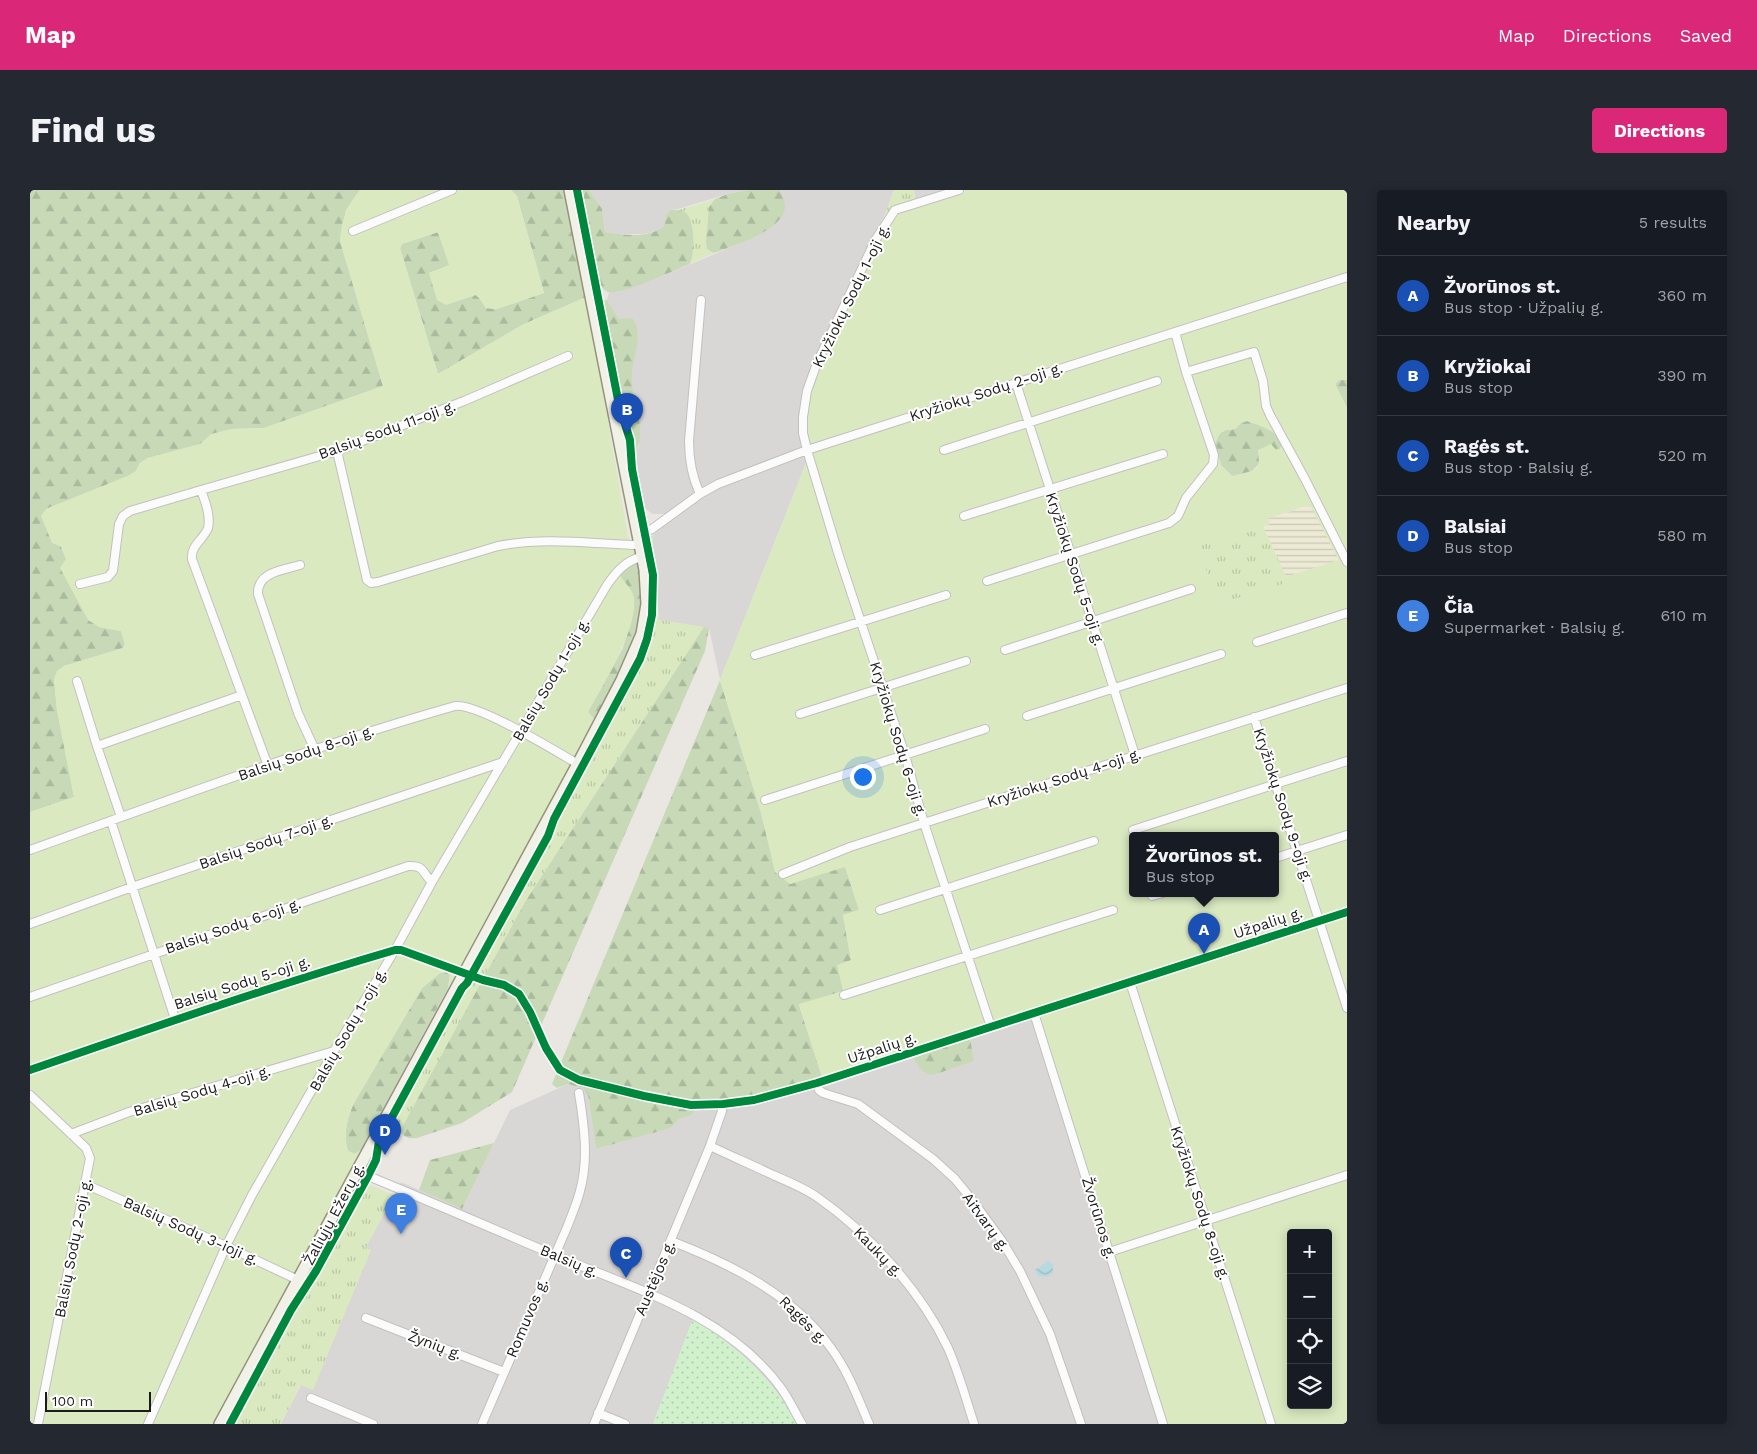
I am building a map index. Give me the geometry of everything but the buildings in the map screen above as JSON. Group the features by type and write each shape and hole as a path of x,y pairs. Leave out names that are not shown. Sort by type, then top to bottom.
{"main road":[{"name":"Žaliųjų Ežerų g.","path":"220,1424 578,764 622,680 642,634 647,604 646,579 570,190"}],"street":[{"path":"353,231 452,190"},
{"name":"Kryžiokų Sodų 1-oji g.","path":"807,450 803,417 807,391 817,363 876,239 895,210 959,190"},
{"name":"Kryžiokų Sodų 2-oji g.","path":"639,539 700,494 739,475 807,450 1347,277"},
{"path":"700,494 690,462 689,441 701,300"},
{"path":"987,581 1174,521 1186,498 1213,464 1214,455 1174,332"},
{"path":"1186,372 1254,352 1263,381 1266,406 1306,479 1347,562"},
{"name":"Balsių Sodų 11-oji g.","path":"80,584 111,575 114,570 119,524 123,516 130,512 336,450 464,402 568,356"},
{"path":"944,450 1157,381"},
{"name":"Kryžiokų Sodų 5-oji g.","path":"1016,383 1134,755"},
{"path":"336,450 367,580 371,583 517,542 549,540 632,545 639,539"},
{"name":"Kryžiokų Sodų 6-oji g.","path":"807,450 990,1027"},
{"path":"964,516 1163,454"},
{"path":"201,490 208,512 208,527 194,548 191,554 192,559 268,766"},
{"name":"Balsių Sodų 1-oji g.","path":"148,1424 226,1246 252,1195 334,1051 395,950 432,882 607,585 619,569 632,560 642,557"},
{"path":"300,564 264,577 258,584 258,594 298,713 316,750"},
{"path":"1005,650 1191,589"},
{"path":"755,655 946,595"},
{"path":"1257,642 1347,613"},
{"path":"1027,716 1221,654"},
{"path":"800,714 966,661"},
{"path":"77,681 121,817"},
{"name":"Kryžiokų Sodų 4-oji g.","path":"784,874 850,847 924,822 1347,688"},
{"path":"97,746 242,695"},
{"name":"Balsių Sodų 8-oji g.","path":"30,850 396,723 459,706 484,714 521,732 578,764"},
{"name":"Kryžiokų Sodų 9-oji g.","path":"1254,716 1347,1008"},
{"path":"765,800 985,729"},
{"name":"Balsių Sodų 7-oji g.","path":"30,924 132,887 503,762"},
{"path":"1133,830 1347,762"},
{"path":"111,821 174,1019"},
{"path":"1279,857 1347,835"},
{"path":"880,910 1094,841"},
{"name":"Balsių Sodų 6-oji g.","path":"30,998 154,953 408,866 419,867 432,882"},
{"path":"844,995 1113,910"},
{"name":"Užpalių g.","path":"464,972 483,980 504,985 519,994 530,1012 546,1048 560,1070 580,1080 667,1101 692,1105 723,1104 767,1098 816,1083 1347,912"},
{"path":"395,950 408,952 464,972"},
{"name":"Balsių Sodų 5-oji g.","path":"30,1070 174,1019 395,950"},
{"name":"Kryžiokų Sodų 8-oji g.","path":"1130,982 1271,1424"},
{"name":"Žvorūnos g.","path":"1034,1013 1163,1424"},
{"name":"Balsių Sodų 4-oji g.","path":"71,1134 129,1112 334,1051"},
{"name":"Aitvarų g.","path":"816,1083 823,1093 858,1104 933,1159 955,1179 978,1207 1002,1241 1024,1279 1050,1334 1080,1424"},
{"name":"Romuvos g.","path":"482,1424 568,1225 582,1179 584,1147 579,1093"},
{"name":"Balsių Sodų 2-oji g.","path":"30,1095 89,1153 85,1184 38,1424"},
{"name":"Austėjos g.","path":"594,1424 710,1146 723,1104"},
{"name":"Kaukų g.","path":"710,1146 817,1197 854,1227 890,1263 925,1306 937,1326 954,1363 974,1424"},
{"name":"Balsių g.","path":"356,1171 648,1294 698,1317 736,1344 766,1371 780,1387 802,1424"},
{"path":"1109,1252 1347,1175"},
{"name":"Balsių Sodų 3-ioji g.","path":"85,1184 298,1280"},
{"name":"Ragės g.","path":"671,1240 759,1283 776,1293 803,1315 822,1336 841,1363 869,1424"},
{"name":"Žynių g.","path":"366,1318 504,1372"},
{"path":"311,1398 372,1424"},
{"path":"598,1413 625,1424"}],"shaded area":[{"path":"589,190 747,190 670,210 666,215 664,226 658,231 644,234 618,234 605,232 602,209"},
{"path":"779,190 894,190 885,214 808,376 799,416 806,463 720,680 709,628 659,620 652,536 666,523 665,514 653,514 641,506 632,449 636,450 639,446 638,413 631,380 638,333 619,319 607,300 609,292 617,292 658,278 750,239 785,205"},
{"path":"914,190 965,190 916,204"},
{"path":"1311,505 1339,560 1286,577 1263,526 1270,524 1268,518"},
{"path":"1032,1018 1163,1424 797,1424 785,1402 754,1366 711,1330 693,1319 653,1424 281,1424 301,1385 312,1389 370,1250 366,1247 401,1182 462,1209 510,1110 568,1084 584,1088 588,1095 596,1149 671,1128 679,1119 690,1115 696,1109 730,1108 763,1102 913,1058 924,1073 974,1061 970,1038"}],"green space":[{"path":"30,190 360,190 346,210 340,241 383,386 264,428 231,429 201,444 148,458 140,463 136,471 128,476 46,509 66,559 99,627 121,631 125,644 123,648 64,666 54,679 57,710 74,797 30,812"},
{"path":"360,190 511,190 517,196 544,293 497,309 486,308 476,295 446,305 437,300 429,273 449,265 438,232 402,244 400,248 438,374 522,325 586,297 629,541 639,556 620,571 620,575 633,594 632,621 611,671 588,712 595,720 448,988 450,975 446,972 440,973 422,988 354,1103 346,1127 346,1139 348,1151 355,1154 361,1150 216,1424 30,1424 30,812 74,797 57,710 54,679 57,671 64,666 123,648 125,644 121,631 99,627 88,620 60,568 66,559 62,547 52,543 41,516 46,509 128,476 136,471 140,463 148,458 200,444 211,434 231,429 264,428 383,386 340,241 346,214"},
{"path":"511,190 565,190 586,297 522,325 438,374 400,248 402,244 438,232 450,265 429,273 476,295 486,308 497,309 544,293 517,196"},
{"path":"579,190 589,190 602,209 605,232 636,235 651,233 664,226 666,215 670,210 686,213 693,230 693,253 690,264 625,290 609,292 602,288 598,281"},
{"path":"747,190 779,190 785,203 783,214 777,222 757,236 714,253 707,249 709,207 715,199"},
{"path":"894,190 914,190 916,204 885,214"},
{"path":"965,190 1347,190 1347,380 1339,380 1335,384 1347,408 1347,1424 1165,1424 1030,1011 822,1077 799,1004 843,991 837,965 851,960 843,915 859,910 845,867 790,884 775,872 761,813 720,680 806,463 799,415 808,376 885,214","holes":["1247,421 1268,429 1280,440 1282,445 1280,449 1276,450 1271,444 1258,450 1259,463 1257,468 1232,476 1221,465 1215,443 1220,433 1235,429 1241,423","1310,505 1339,560 1282,578 1283,584 1219,604 1212,582 1195,547 1270,524 1268,518"]},
{"path":"715,199 709,207 707,249 714,253 690,264 692,260 687,214 678,210"},
{"path":"607,300 619,319 632,318 638,332 632,374 640,426 639,443 636,450 632,449 625,413 615,385 600,302"},
{"path":"1347,379 1347,408 1335,384 1339,380"},
{"path":"1247,421 1272,432 1282,445 1280,449 1276,450 1270,444 1260,462 1252,471 1247,474 1232,476 1221,465 1215,443 1220,433 1235,429 1241,423"},
{"path":"1263,526 1286,577 1282,578 1284,584 1219,604 1212,582 1195,547"},
{"path":"652,536 659,620 704,627 525,902 400,1131 389,1126 464,988 469,985 475,973 473,969 552,821 556,821 645,654 653,624 655,596 648,538"},
{"path":"639,556 644,596 638,638 595,720 588,712 623,648 634,607 633,594 619,575 620,571"},
{"path":"704,627 709,628 705,651 512,1092 462,1123 417,1138 405,1137 400,1131 525,902"},
{"path":"720,680 761,813 776,872 790,884 845,866 859,910 843,915 851,960 844,991 799,1005 822,1077 762,1093 763,1102 730,1108 696,1109 691,1115 679,1119 671,1128 596,1149 588,1095 583,1088 568,1084 557,1088 552,1084"},
{"path":"446,972 450,975 448,988 361,1150 355,1154 348,1151 346,1127 354,1103 422,988 440,973"},
{"path":"970,1038 974,1061 929,1075 923,1072 913,1058"},
{"path":"494,1143 462,1209 419,1190 430,1160"},
{"path":"360,1184 368,1184 394,1195 366,1247 371,1250 313,1390 301,1385 281,1424 225,1424 352,1189"},
{"path":"693,1319 739,1352 765,1378 788,1408 797,1424 653,1424"}],"water":[{"path":"1048,1261 1053,1264 1053,1273 1048,1277 1038,1276 1035,1270"}],"cycle path":[{"path":"230,1424 291,1310 316,1271 368,1176 376,1160 379,1141 462,988 467,983 548,836 554,819 640,659 647,639 652,615 653,575 632,469 630,440 619,405 577,190"},
{"path":"30,1070 257,993 395,950 401,950 483,980 504,985 519,994 530,1012 546,1048 560,1070 579,1080 691,1105 723,1104 754,1100 817,1083 1347,912"}],"place":[{"name":"Kryžiokai","path":"627,434"},
{"name":"Žvorūnos st.","path":"1204,954"},
{"name":"Balsiai","path":"385,1155"},
{"name":"Čia","path":"401,1234"},
{"name":"Ragės st.","path":"626,1278"}]}
